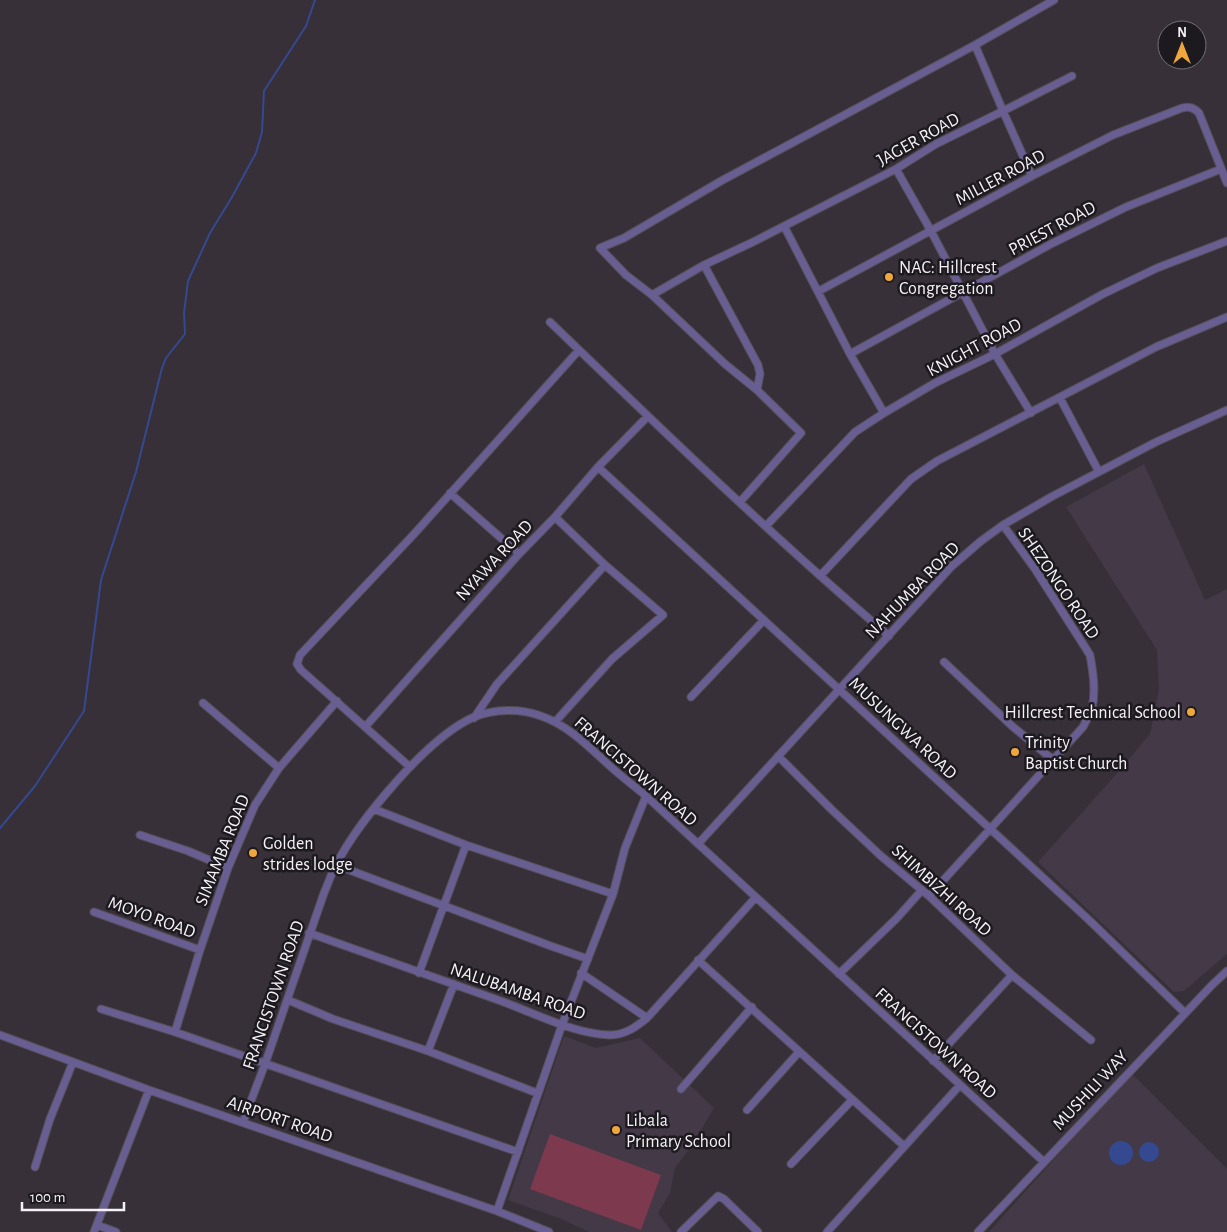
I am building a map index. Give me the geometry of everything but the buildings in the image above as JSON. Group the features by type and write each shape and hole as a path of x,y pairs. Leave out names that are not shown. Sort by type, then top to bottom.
{"street":[{"path":"740,502 801,433 757,390 700,342 652,295 626,275 600,248 624,238 721,181 975,45 1054,0"},
{"path":"975,45 1032,176"},
{"name":"JAGER ROAD","path":"652,295 704,265 896,168 936,144 1072,76"},
{"name":"MILLER ROAD","path":"819,292 1032,176 1114,135 1188,106 1199,113 1221,170"},
{"path":"896,168 995,354 1031,413"},
{"path":"1221,170 1227,183"},
{"name":"PRIEST ROAD","path":"850,354 1051,244 1126,207 1221,170"},
{"path":"784,226 850,354 884,413"},
{"name":"KNIGHT ROAD","path":"766,526 855,432 884,413 935,383 995,354 1103,294 1157,268 1227,241"},
{"path":"704,265 758,365 760,374 757,390"},
{"path":"820,576 911,479 937,461 1156,347 1227,317"},
{"path":"550,322 740,502 820,576 889,636"},
{"path":"410,767 301,670 297,664 300,655 450,493 578,350"},
{"path":"1060,398 1099,472"},
{"name":"NAHUMBA ROAD","path":"698,844 952,566 981,541 1003,525 1051,496 1156,442 1227,410"},
{"name":"NYAWA ROAD","path":"365,727 519,554 555,518 598,468 648,416"},
{"name":"MUSUNGWA ROAD","path":"598,468 708,568 763,622 1089,920 1185,1013"},
{"path":"450,493 519,554"},
{"path":"555,518 605,565 663,615 612,659 555,722"},
{"name":"SHEZONGO ROAD","path":"929,896 1083,727 1092,709 1094,689 1090,655 1035,569 1003,525"},
{"path":"474,718 497,684 605,565"},
{"path":"691,697 763,622"},
{"path":"944,662 1012,726 1052,759"},
{"name":"SIMAMBA ROAD","path":"175,1032 228,868 255,805 279,768 337,701"},
{"path":"203,703 279,768"},
{"name":"FRANCISTOWN ROAD","path":"243,1122 336,865 374,809 410,767 439,740 463,723 474,718 492,712 510,710 540,715 555,722 585,743 646,796 1044,1162"},
{"name":"SHIMBIZHI ROAD","path":"778,756 867,843 929,896 1012,975 1091,1040"},
{"path":"497,1211 537,1093 581,973 613,894 625,848 646,796"},
{"path":"374,809 466,845 613,894"},
{"path":"140,835 228,868"},
{"path":"419,972 466,845"},
{"path":"336,865 588,959"},
{"path":"839,974 922,890"},
{"name":"NALUBAMBA ROAD","path":"310,933 562,1025 593,1033 611,1035 628,1032 647,1018 756,897"},
{"name":"MOYO ROAD","path":"94,912 200,950"},
{"path":"698,960 904,1146"},
{"name":"MUSHILI WAY","path":"978,1232 1185,1013 1227,972"},
{"path":"581,973 647,1018"},
{"path":"933,1061 1012,975"},
{"path":"428,1051 454,984"},
{"path":"288,1000 358,1028 428,1051 537,1093"},
{"path":"681,1089 752,1007"},
{"path":"101,1009 175,1032 518,1152"},
{"name":"AIRPORT ROAD","path":"0,1035 149,1090 497,1211 550,1232"},
{"path":"747,1110 799,1052"},
{"path":"35,1167 50,1119 73,1062"},
{"path":"827,1232 960,1085"},
{"path":"116,1232 95,1229 149,1090"},
{"path":"791,1164 852,1100"},
{"path":"681,1232 718,1196 724,1199 758,1232"}],"shaded area":[{"name":"Hillcrest Technical School","path":"1144,464 1205,600 1227,589 1227,954 1184,991 1174,992 1038,862 1150,734 1159,689 1157,650 1066,507"},
{"name":"Libala Primary School","path":"564,1036 596,1048 640,1038 714,1108 693,1144 675,1168 670,1193 658,1213 672,1232 589,1232 561,1219 508,1200"},
{"path":"1131,1073 1227,1169 1227,1232 989,1232"},
{"path":"550,1134 661,1175 641,1230 530,1189"}],"water":[{"path":"1121,1141 1129,1145 1133,1153 1129,1161 1121,1165 1113,1161 1109,1153 1113,1145"},
{"path":"1145,1142 1153,1142 1159,1148 1159,1156 1153,1162 1145,1162 1139,1156 1139,1148"}],"waterway":[{"path":"0,828 35,786 84,711 101,580 136,472 162,368 166,358 185,334 184,313 188,281 210,233 256,153 262,132 264,91 306,26 315,0"}],"place":[{"name":"NAC: Hillcrest Congregation","path":"889,277"},
{"name":"Hillcrest Technical School","path":"1191,712"},
{"name":"Trinity Baptist Church","path":"1015,752"},
{"name":"Golden strides lodge","path":"253,853"},
{"name":"Libala Primary School","path":"616,1130"}]}
